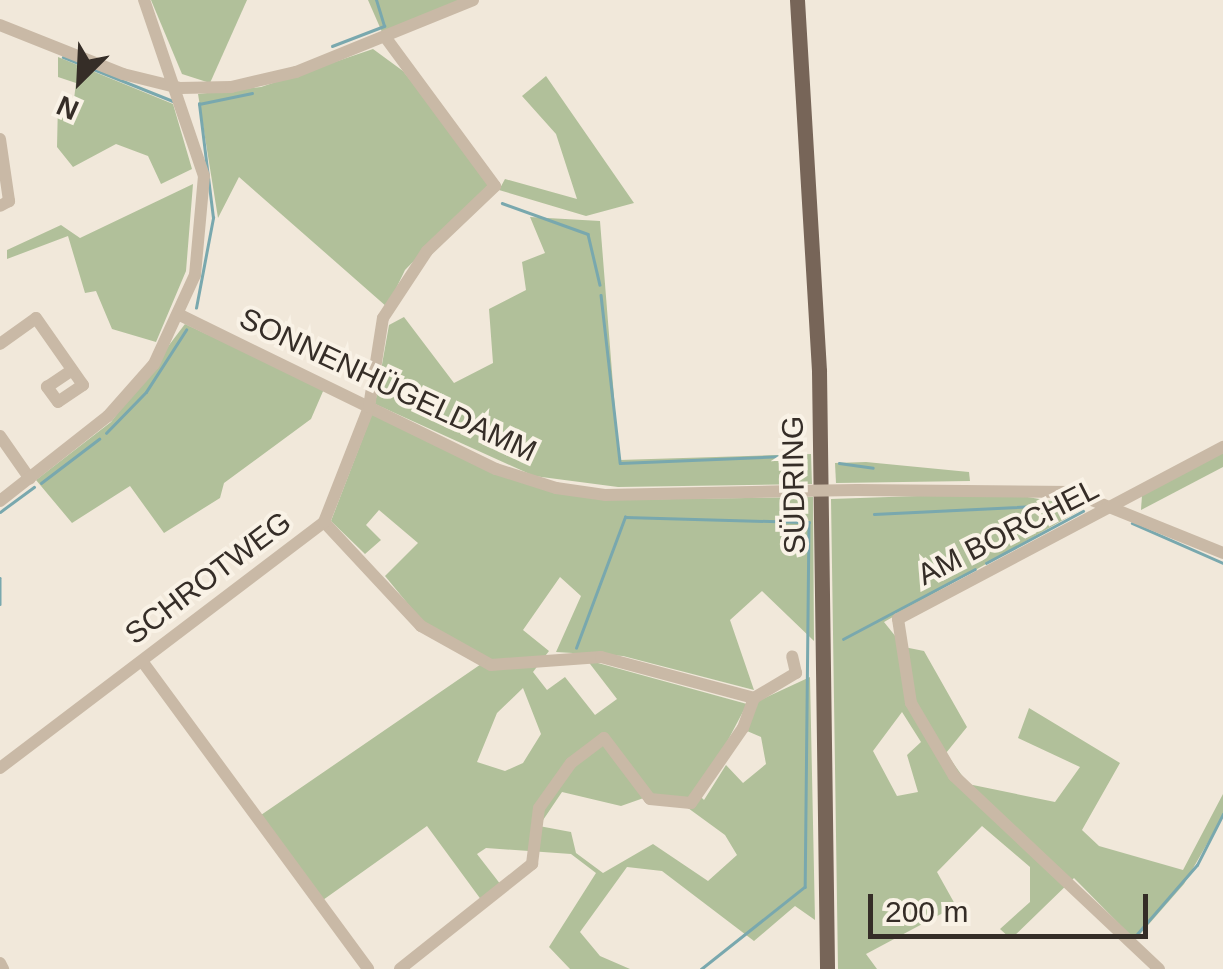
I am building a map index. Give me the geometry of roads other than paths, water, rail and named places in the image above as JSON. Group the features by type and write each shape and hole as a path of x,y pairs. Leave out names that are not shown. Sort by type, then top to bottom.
{"main road":[{"name":"SÜDRING","path":"797,0 819,370 827,969"}],"street":[{"path":"0,501 108,416 154,364 182,316 195,275 204,176 180,88 144,0"},
{"path":"0,25 180,88 260,83 386,38 472,0"},
{"name":"SCHROTWEG","path":"0,768 324,522 369,407 384,318 405,278 495,186 386,38"},
{"path":"0,139 9,201 0,206"},
{"name":"SONNENHÜGELDAMM","path":"182,316 496,469 556,488 605,495 1046,488 1115,505 1223,553"},
{"path":"0,344 36,318 72,370"},
{"path":"0,436 30,479"},
{"name":"AM BORCHEL","path":"1160,969 954,776 911,703 898,619 1223,448"},
{"path":"324,522 420,626 471,658 510,667 601,657 754,698"},
{"path":"400,969 532,864 539,808 571,763 604,738 650,799 691,802 743,728 754,698 796,673 792,656"},
{"path":"142,660 368,969"}],"waterway":[{"path":"332,46 384,26 376,0"},
{"path":"63,57 173,101"},
{"path":"196,308 213,218 199,104 252,93"},
{"path":"502,203 588,234 600,285"},
{"path":"601,295 620,463 790,456 804,463"},
{"path":"106,433 146,392 186,330"},
{"path":"41,483 99,439"},
{"path":"839,463 873,468"},
{"path":"0,512 34,487"},
{"path":"874,514 1081,504"},
{"path":"986,563 1083,511"},
{"path":"576,648 625,517 809,522 805,887 702,969"},
{"path":"1132,523 1223,563"},
{"path":"843,639 975,569"},
{"path":"0,578 0,604"},
{"path":"1137,934 1197,865 1223,814"}]}
